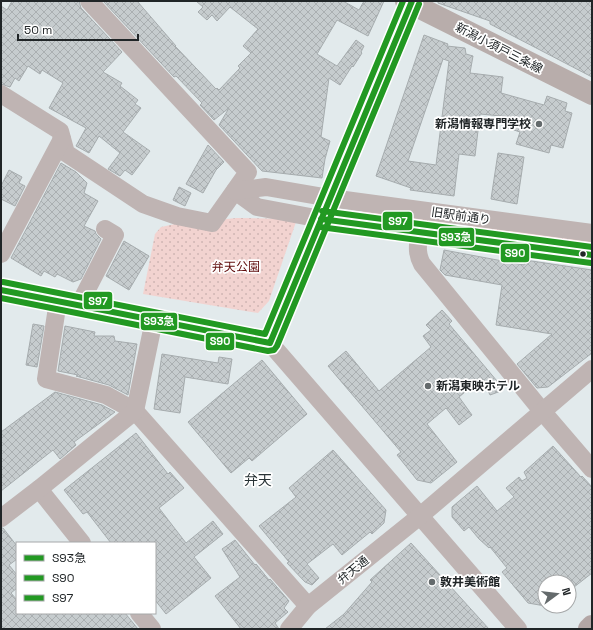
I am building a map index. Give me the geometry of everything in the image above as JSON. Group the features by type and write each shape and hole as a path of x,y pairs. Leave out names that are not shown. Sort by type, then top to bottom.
{"highway":[{"path":"589,629 592,626"}],"main road":[{"name":"新潟小須戸三条線","path":"410,2 592,94"}],"street":[{"path":"1,94 60,131 66,153 143,204 177,216 212,223 248,172 90,1"},
{"path":"270,343 410,2"},
{"path":"1,254 62,139"},
{"name":"旧駅前通り","path":"234,191 266,187 330,198 592,233"},
{"path":"234,191 258,207 322,219 592,255"},
{"path":"79,305 115,235 105,229"},
{"path":"419,232 417,248 418,257 422,264 542,411 592,469"},
{"path":"1,290 270,343 518,629"},
{"path":"58,301 46,379 106,395 135,412 308,606"},
{"path":"1,518 135,412 154,320"},
{"name":"弁天通","path":"289,629 308,606 420,516 592,368"},
{"path":"39,489 81,542"},
{"path":"140,614 152,629"}],"green space":[{"path":"362,208 451,223 450,225 362,213"},
{"name":"弁天公園","path":"226,219 297,219 269,301 258,313 143,294 155,234 161,227 175,224 216,230"},
{"path":"472,223 592,239 592,244 471,228 469,226"}],"building":[{"path":"12,1 79,1 81,8 122,52 103,72 122,83 120,86 138,100 135,104 141,108 123,132 150,151 132,175 125,170 120,176 108,169 120,153 99,136 89,153 76,146 86,128 49,108 63,83 42,70 40,74 28,66 19,81 15,78 10,87 1,84 1,6 7,10"},
{"path":"103,1 137,1 175,46 216,89 217,88 219,90 240,68 238,66 251,53 243,46 258,29 230,7 217,21 212,15 207,20 198,12 203,7 196,1 343,1 359,10 364,1 384,1 368,36 337,20 317,54 337,66 356,40 364,46 361,52 362,53 340,85 329,78 321,137 330,141 322,178 262,171 219,125 229,108 214,120 200,105 202,103 176,76 174,77"},
{"path":"438,1 592,1 592,77 490,24 490,21 438,3"},
{"path":"424,35 448,44 447,46 465,48 466,54 473,56 470,73 503,77 501,93 544,105 547,96 567,103 565,111 572,113 563,148 551,145 549,153 516,144 520,132 508,128 511,117 480,114 475,156 459,154 454,196 410,190 411,188 376,176","holes":["443,59 449,61 436,165 408,161"]},
{"path":"208,145 224,162 216,170 203,193 186,184"},
{"path":"498,153 524,157 517,204 491,199"},
{"path":"61,163 76,172 87,183 84,193 98,201 84,226 95,231 101,239 81,279 73,282 57,274 55,277 44,271 41,276 11,258"},
{"path":"9,170 22,177 19,183 25,186 15,206 1,199 1,186"},
{"path":"179,187 191,193 185,206 173,200"},
{"path":"124,241 149,256 129,290 106,276"},
{"path":"444,250 524,265 525,260 592,270 592,353 548,387 537,388 517,364 552,334 496,325 502,285 445,275 440,270"},
{"name":"新潟東映ホテル","path":"442,310 452,321 449,324 497,381 501,391 490,395 482,378 459,397 472,415 459,425 446,408 427,424 457,462 431,483 417,480 397,455 401,452 328,366 346,351 379,391 431,347 423,336 431,330 426,325"},
{"path":"33,324 44,326 37,367 26,365"},
{"path":"65,326 95,332 94,336 114,336 115,341 137,344 128,395 109,385 76,376 78,375 58,371"},
{"path":"162,354 218,363 219,357 232,359 228,384 185,377 180,413 154,409"},
{"path":"262,360 307,414 252,461 249,458 231,473 188,422"},
{"path":"55,392 102,405 115,412 74,442 76,445 60,459 53,450 1,491 1,432"},
{"path":"136,433 168,474 170,472 184,488 159,508 186,543 213,521 223,534 194,557 211,578 166,614 156,601 156,542 110,542 87,512 83,514 64,490"},
{"path":"553,446 592,487 592,573 577,585 577,574 537,574 537,605 528,603 502,572 507,568 490,547 489,548 479,539 469,527 464,531 452,517 452,507 477,486 497,511 514,497 506,488 519,477 522,481 527,478 524,472"},
{"path":"333,450 386,510 384,523 372,534 370,532 342,555 333,544 307,564 319,578 312,585 305,582 287,563 289,562 259,526 296,497 289,488"},
{"path":"1,528 3,528 16,545 16,560 9,565 16,574 16,589 11,593 16,599 16,614 126,614 138,629 1,629"},
{"path":"235,540 255,565 256,564 289,601 284,608 288,612 275,623 279,629 241,629 215,596 240,577 222,549"},
{"path":"411,543 489,629 325,629 344,614 372,582 370,580"}],"transit line":[{"name":"S97","path":"3,282 265,334 403,1"},
{"name":"S93急","path":"1,290 270,343 412,1"},
{"name":"S90","path":"1,298 268,351 274,350 277,346 419,4"},
{"name":"S97","path":"322,211 592,247"},
{"name":"S93急","path":"321,219 592,255"},
{"name":"S90","path":"320,227 591,263"}],"place":[{"name":"新潟情報専門学校","path":"539,124"},
{"name":"新潟東映ホテル","path":"428,386"},
{"name":"敦井美術館","path":"432,582"}],"district":[{"name":"弁天","path":"258,480"}]}
